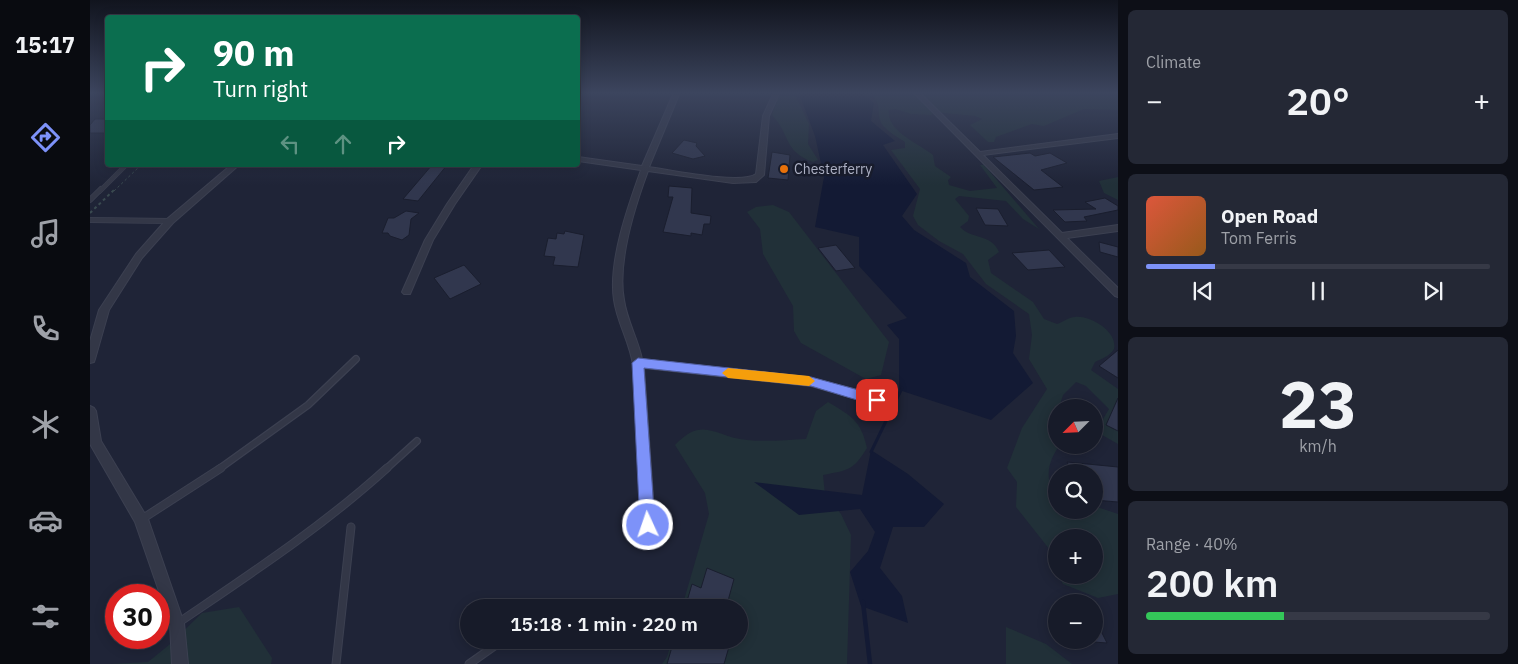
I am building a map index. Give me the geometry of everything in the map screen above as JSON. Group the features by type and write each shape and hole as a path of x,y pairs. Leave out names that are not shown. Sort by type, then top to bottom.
{"street":[{"path":"648,525 638,363 618,292 622,251 631,212 662,123"},
{"path":"580,159 733,181 753,180 760,176 765,123"},
{"path":"946,123 1118,294"},
{"path":"977,154 1118,136"},
{"path":"90,359 104,310 139,256 170,221 234,167"},
{"path":"408,292 429,240 477,167"},
{"path":"1061,236 1118,228"},
{"path":"638,363 811,382 877,400"},
{"path":"90,411 95,442 141,519 177,624 180,664"}],"lane":[{"path":"90,200 124,167"},
{"path":"90,220 170,221"},
{"path":"141,519 263,440 334,383 356,359"},
{"path":"177,624 276,557 345,506 417,441"},
{"path":"336,664 351,527"},
{"path":"469,664 490,649"}],"path":[{"path":"90,212 139,167"}],"shaded area":[{"path":"779,123 809,123 808,144 818,160 813,162 803,158 792,148"},
{"path":"881,123 892,123 904,136 933,155 935,166 951,177 948,180 949,185 970,191 997,188 980,165 984,165 1039,229 1023,219 1006,201 959,196 955,199 969,216 968,221 960,227 970,234 991,242 999,252 988,260 991,273 1033,302 1044,319 1057,324 1073,317 1081,317 1095,322 1112,336 1114,349 1108,355 1095,362 1091,370 1118,389 1118,444 1103,436 1103,419 1109,409 1103,403 1103,399 1099,399 1086,386 1076,382 1063,395 1062,399 1048,399 1048,454 1054,454 1050,464 1048,464 1048,519 1103,519 1103,509 1118,514 1118,594 1103,597 1103,594 1088,594 1063,584 1103,584 1103,529 1048,529 1048,547 1016,507 1017,482 1007,468 1022,428 1047,389 1029,359 1032,335 1029,314 986,284 963,254 939,241 918,225 913,216 920,189 891,150 905,148 905,142 887,130"},
{"path":"974,123 1051,123 1044,126 1032,124 996,137 994,142 988,142 970,125"},
{"path":"1118,177 1118,200 1104,193 1099,181"},
{"path":"773,205 789,212 889,342 881,375 866,379 801,343 794,331 793,306 763,254 760,229 747,212 756,207"},
{"path":"828,402 849,415 862,431 867,448 854,465 838,472 823,475 825,495 841,514 851,535 847,664 662,664 669,649 748,649 748,599 684,599 709,514 705,493 675,445 685,436 702,429 747,440 806,439 816,411"},
{"path":"239,607 272,658 271,664 111,664 148,662 164,649 170,649 170,644 202,613"},
{"path":"1006,627 1046,644 1048,649 1052,649 1072,664 1006,664"}],"water":[{"path":"810,123 873,123 895,141 883,145 917,194 902,216 914,230 966,263 970,277 1014,311 1016,336 1013,353 1033,383 991,420 899,390 899,339 887,325 907,318 859,266 859,237 815,227 824,177"},
{"path":"871,450 908,474 944,504 924,527 893,527 880,568 902,596 908,623 861,606 850,572 868,551 875,532 860,509 799,515 754,482 862,495"}],"building":[{"path":"92,123 105,123 105,133 90,133"},
{"path":"684,140 697,143 696,146 705,156 693,159 672,153"},
{"path":"772,152 790,155 788,180 768,178"},
{"path":"1030,153 1035,156 1050,153 1067,163 1041,170 1063,187 1034,190 993,157"},
{"path":"430,167 445,167 418,201 403,199"},
{"path":"669,186 692,188 691,213 711,216 710,224 704,224 702,235 691,233 691,236 663,232 673,197 668,197"},
{"path":"1105,198 1118,206 1118,210 1084,217 1087,221 1065,222 1053,210 1096,209 1085,202"},
{"path":"976,208 998,209 1008,226 985,225"},
{"path":"406,211 419,213 411,219 409,235 402,240 390,236 388,233 382,233 388,218 394,218"},
{"path":"565,231 584,235 578,267 553,265 555,257 544,256 548,238 556,239 557,233 564,234"},
{"path":"1099,242 1118,247 1118,257 1100,252"},
{"path":"836,245 855,268 836,271 818,248"},
{"path":"1049,250 1065,267 1028,270 1012,253"},
{"path":"464,265 481,284 450,299 434,278"},
{"path":"1118,350 1118,378 1099,366"},
{"path":"1118,398 1118,431 1106,425"},
{"path":"1067,462 1087,464 1068,464"},
{"path":"1103,466 1118,467 1118,502 1103,501"},
{"path":"707,568 734,579 728,599 688,599 692,584 701,588"},
{"path":"671,649 728,649 724,664 667,664"}],"waterway":[{"path":"871,452 902,388"},
{"path":"863,602 870,664"}],"slow traffic":[{"path":"728,373 809,381"}],"place":[{"name":"Chesterferry","path":"784,169"}],"route":[{"path":"648,525 638,363 811,382 877,400"}]}
